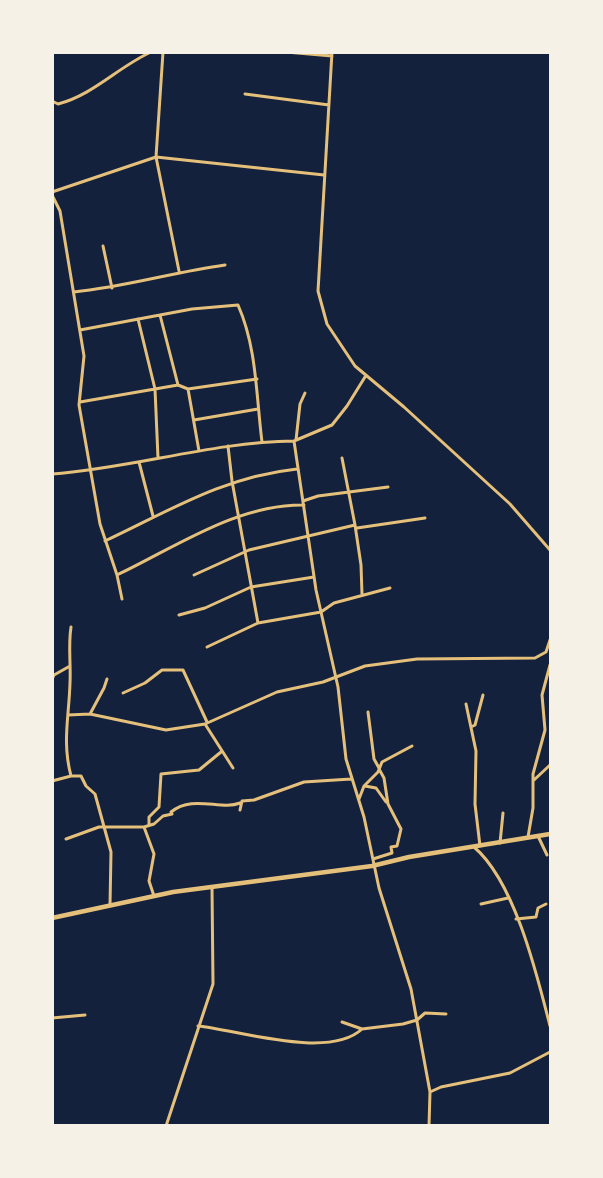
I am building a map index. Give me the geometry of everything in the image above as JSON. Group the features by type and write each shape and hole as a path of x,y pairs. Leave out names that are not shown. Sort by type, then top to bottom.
{"highway":[{"path":"52,918 154,896 372,866 409,856 550,834"}],"street":[{"path":"52,101 58,104 66,102 99,86 121,69 151,52"},
{"path":"163,52 156,157 179,271"},
{"path":"286,52 332,54 318,299 337,342 365,377 405,407 510,504 542,537 550,550"},
{"path":"245,94 329,105"},
{"path":"122,599 117,575 105,541 90,471 80,402 84,356 60,210 52,194 156,157 324,175"},
{"path":"103,246 112,288"},
{"path":"74,292 112,288 179,271 225,265"},
{"path":"80,330 160,315 238,304 244,318 257,379 262,442"},
{"path":"160,315 178,385"},
{"path":"138,319 155,389 158,458"},
{"path":"52,474 90,471 228,446 295,441 332,425 365,377"},
{"path":"80,402 178,385 188,389 257,379"},
{"path":"188,389 199,451"},
{"path":"305,393 300,404 295,441 297,469 314,577 338,687 342,742 358,800 372,866 411,989 430,1092 429,1125"},
{"path":"194,420 258,409"},
{"path":"228,446 232,481 258,623"},
{"path":"342,458 356,527 362,594"},
{"path":"139,462 153,516"},
{"path":"105,541 153,516 232,481 268,472 297,469"},
{"path":"117,575 192,537 281,504 304,503 318,496 388,488"},
{"path":"194,575 245,552 308,535 425,518"},
{"path":"178,615 205,608 251,587 314,577"},
{"path":"207,647 258,623 321,612 334,603 390,588"},
{"path":"71,627 68,643 70,666 68,715 64,745 71,776"},
{"path":"68,715 90,714 166,730 206,723 277,693 365,666 417,659 535,658 546,652 550,640"},
{"path":"527,838 536,756 544,736 542,695 550,665"},
{"path":"52,679 54,675 70,666"},
{"path":"123,693 145,683 162,670 183,670 206,723 232,768"},
{"path":"90,714 104,688 106,679"},
{"path":"471,727 477,720 483,695"},
{"path":"466,704 476,751 475,804 480,846"},
{"path":"368,711 374,759 384,778 388,804"},
{"path":"358,800 364,785 386,759 412,746"},
{"path":"149,825 149,817 159,807 161,774 199,770 221,752"},
{"path":"534,780 550,765"},
{"path":"52,781 81,776 86,786 95,794 111,852 110,905"},
{"path":"66,839 99,828 144,827 162,819 163,816 172,814 171,812 179,806 204,802 229,806 304,782 351,779"},
{"path":"364,785 376,788 388,804 401,830 397,846 391,848 392,853 372,860"},
{"path":"240,803 240,810"},
{"path":"500,843 502,813"},
{"path":"144,827 154,854 149,881 154,896"},
{"path":"538,836 547,855"},
{"path":"474,847 486,859 508,898 532,958 550,1026"},
{"path":"166,1125 213,984 212,887"},
{"path":"481,904 508,898"},
{"path":"516,919 536,917 538,908 546,904"},
{"path":"342,1022 362,1029 417,1020 425,1013 446,1014"},
{"path":"52,1018 85,1015"},
{"path":"198,1026 229,1029 281,1042 331,1040 357,1034 362,1029"},
{"path":"430,1092 441,1087 510,1074 550,1052"},
{"path":"222,1125 227,1125"}]}
